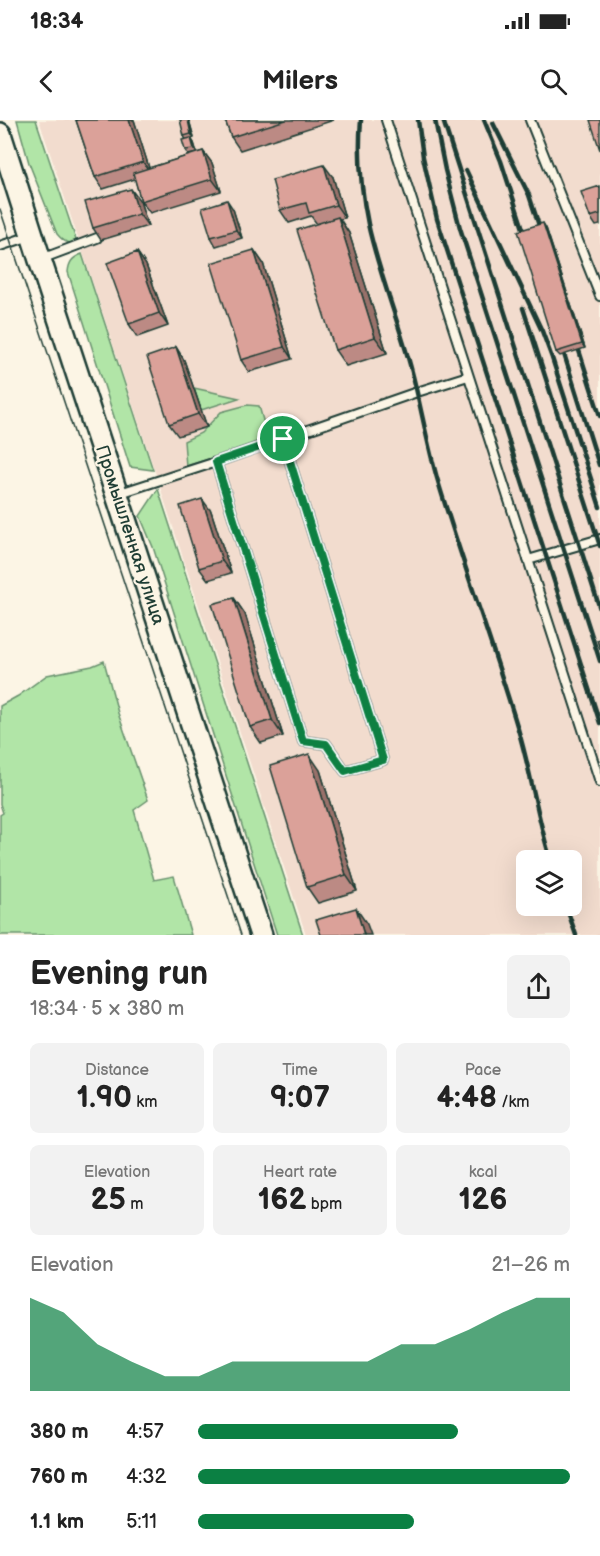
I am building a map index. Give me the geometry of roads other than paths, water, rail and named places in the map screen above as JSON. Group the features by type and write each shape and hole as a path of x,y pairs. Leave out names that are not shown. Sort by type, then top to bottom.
{"street":[{"name":"Промышленная улица","path":"0,134 261,935"}],"lane":[{"path":"386,120 600,782"},
{"path":"530,120 600,296"},
{"path":"0,246 33,235"},
{"path":"40,260 97,238"},
{"path":"116,494 468,376"},
{"path":"216,462 303,741 326,744 345,771 383,760 283,439"},
{"path":"528,560 600,539"}],"tram line":[{"path":"0,209 241,935"}],"railway":[{"path":"361,120 362,185 373,243 412,372 437,478 518,729 548,850"},
{"path":"418,120 423,157 437,219 600,723"},
{"path":"435,120 460,228 600,661"},
{"path":"443,120 600,609"},
{"path":"484,120 501,161 528,244"},
{"path":"493,123 529,195 544,241"},
{"path":"466,170 542,331 600,507"},
{"path":"523,308 600,546"},
{"path":"574,335 600,416"},
{"path":"559,338 599,465"},
{"path":"569,916 576,935"}]}
